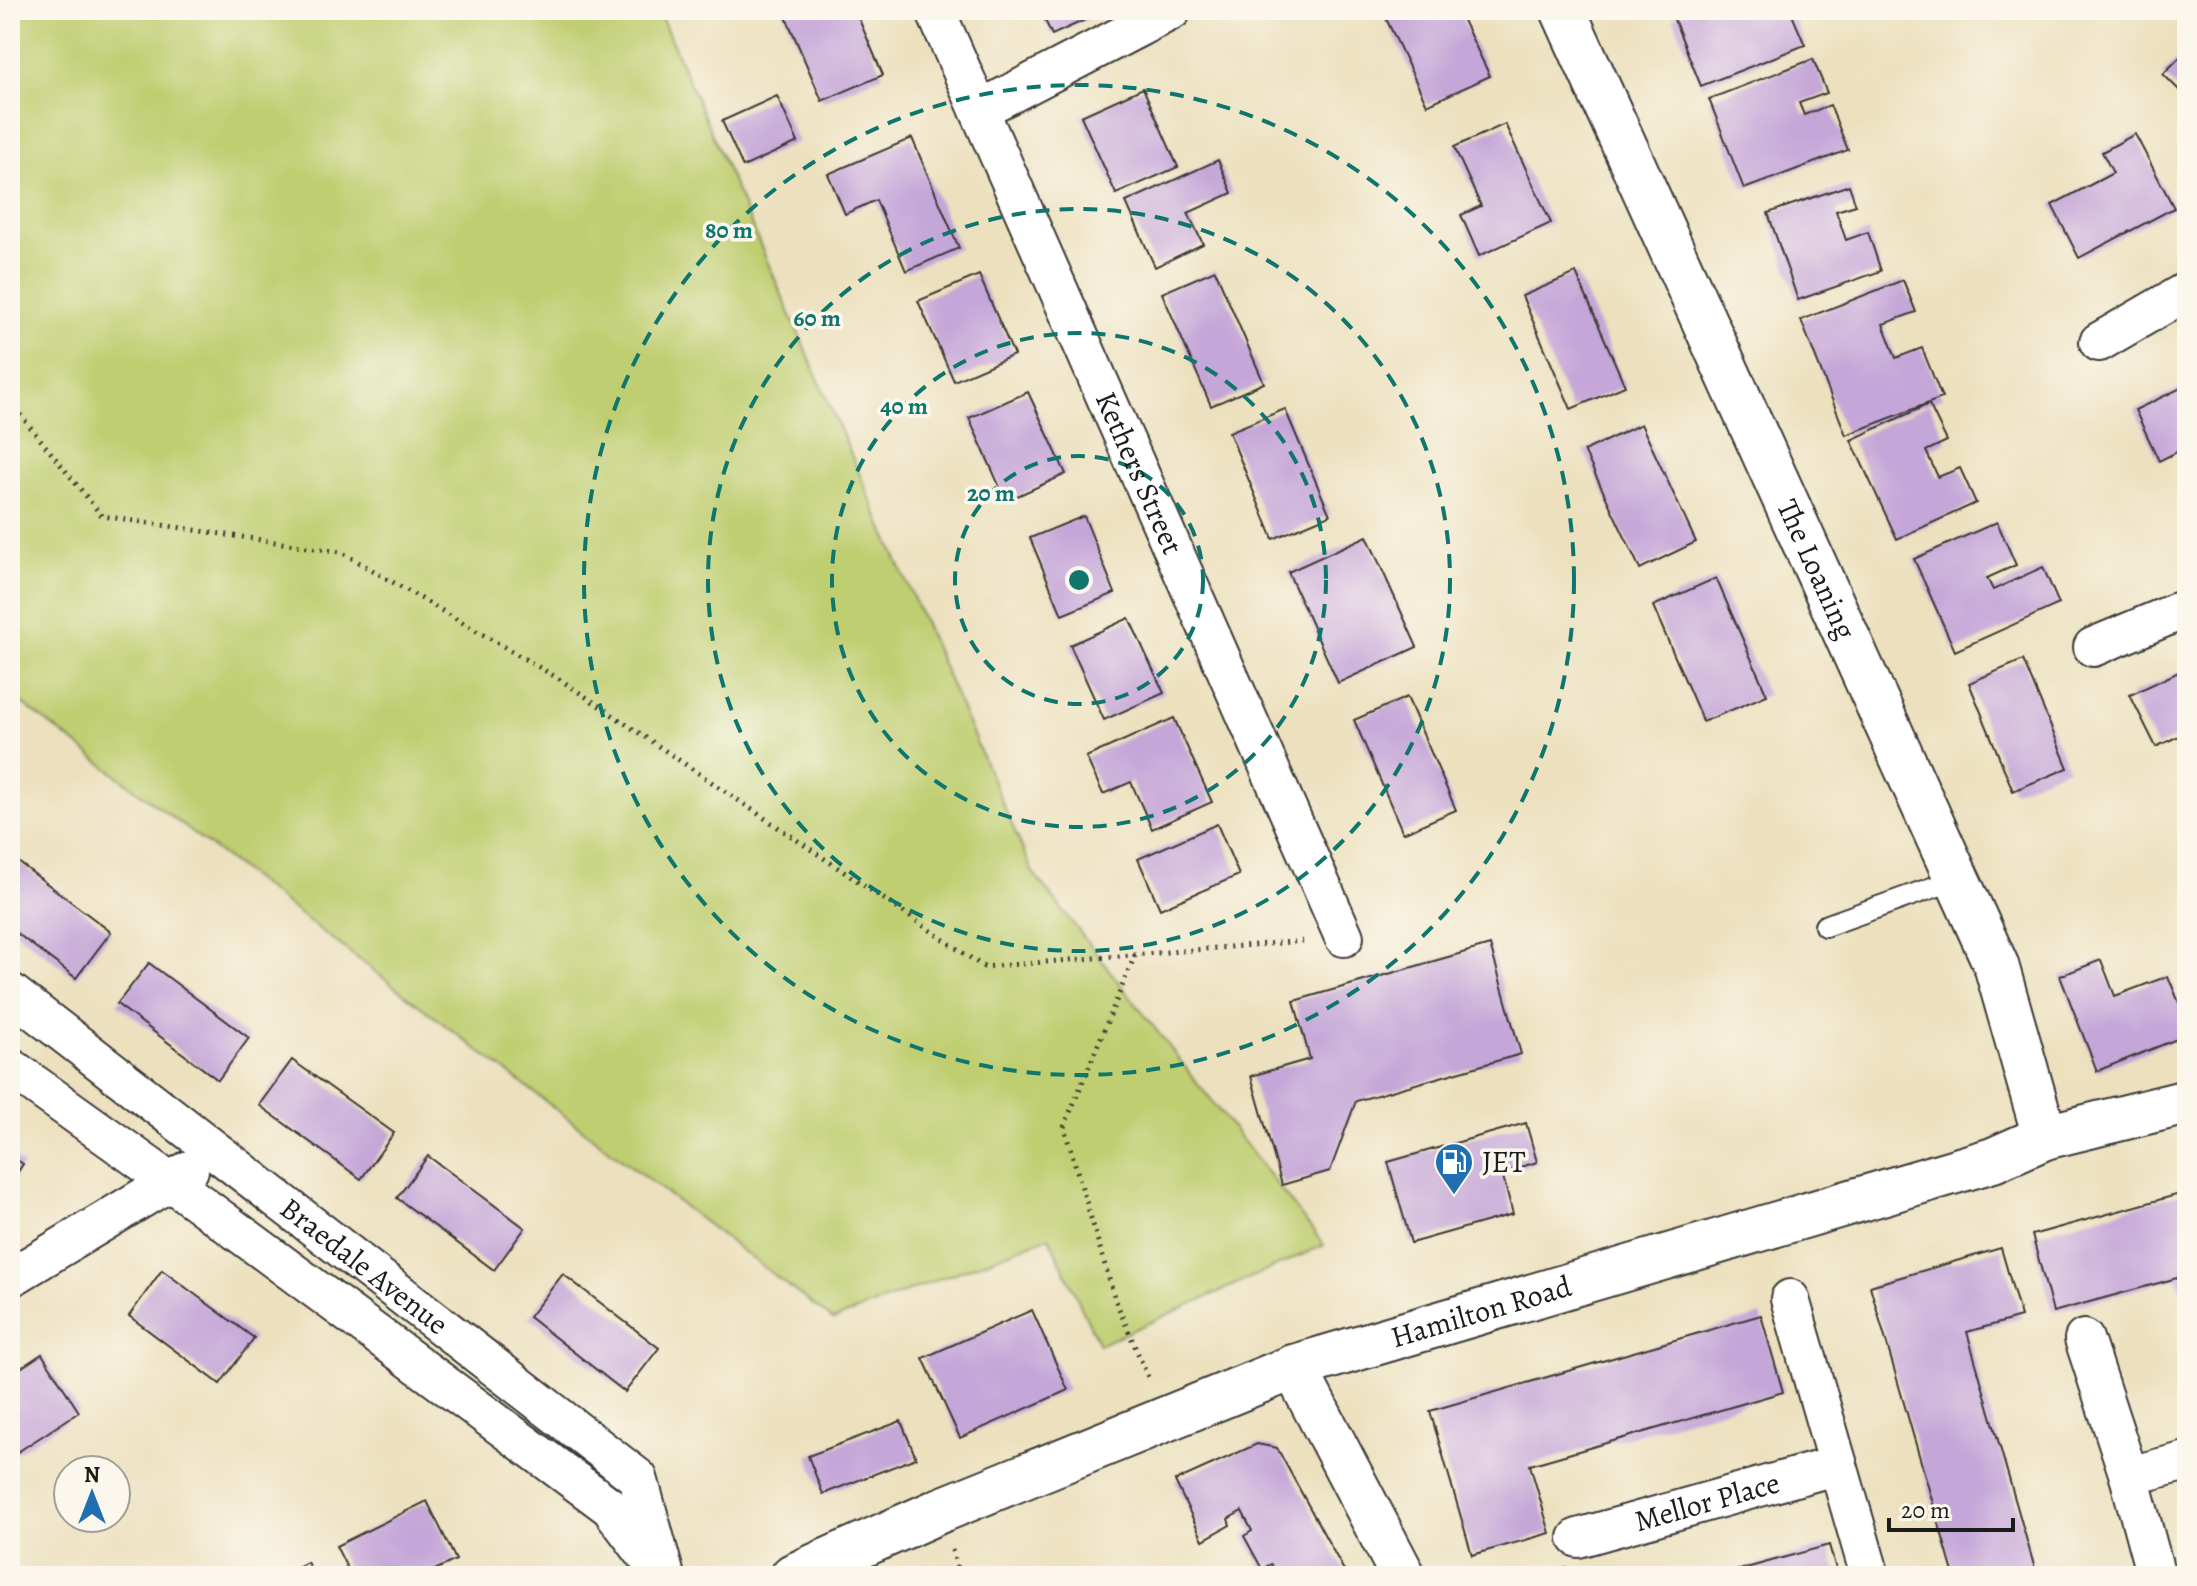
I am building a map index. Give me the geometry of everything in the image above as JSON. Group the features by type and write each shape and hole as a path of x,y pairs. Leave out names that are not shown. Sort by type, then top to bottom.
{"main road":[{"name":"The Loaning","path":"1563,10 1996,965 2045,1137"},
{"name":"Hamilton Road","path":"793,1576 939,1511 1294,1367 1993,1160 2045,1137 2187,1102"},
{"path":"1294,1367 1403,1576"}],"street":[{"name":"Kethers Street","path":"935,10 1344,937"},
{"path":"979,110 1172,10"},
{"path":"2099,342 2187,291"},
{"path":"2093,647 2187,608"},
{"name":"Braedale Avenue","path":"10,992 638,1478 663,1576"},
{"name":"Braedale Avenue","path":"10,1067 610,1507 663,1576"},
{"path":"10,1278 168,1180 222,1155"},
{"path":"1790,1299 1870,1576"},
{"path":"2084,1339 2129,1476 2156,1576"},
{"path":"2129,1476 2187,1461"},
{"name":"Mellor Place","path":"1578,1538 1838,1465"}],"lane":[{"path":"1825,926 1957,879"}],"path":[{"path":"10,402 102,516 341,552 561,680 984,967 1344,937"},
{"path":"1135,955 1064,1127 1115,1299 1165,1419"}],"green space":[{"path":"10,10 658,10 1032,871 1324,1245 1099,1345 1049,1237 833,1320 10,694"}],"building":[{"path":"783,10 855,10 883,75 822,101"},
{"path":"1040,10 1107,10 1052,35"},
{"path":"1382,10 1458,10 1490,76 1427,105"},
{"path":"1691,10 1740,10 1741,13 1790,10 1805,45 1701,86 1673,17"},
{"path":"2187,50 2187,98 2163,74"},
{"path":"1813,59 1827,93 1799,103 1804,115 1830,105 1848,150 1744,189 1709,99"},
{"path":"1143,88 1178,167 1116,194 1081,116"},
{"path":"777,96 798,142 743,167 722,121"},
{"path":"1505,124 1551,223 1479,256 1461,215 1481,206 1454,147"},
{"path":"2135,134 2174,208 2079,258 2052,205 2113,173 2102,152"},
{"path":"912,138 959,248 906,271 876,200 845,214 828,174"},
{"path":"1218,160 1232,193 1188,213 1203,244 1155,267 1126,202"},
{"path":"1849,185 1856,205 1836,211 1846,240 1868,232 1881,271 1798,300 1768,213"},
{"path":"1215,270 1264,383 1211,406 1162,293"},
{"path":"1576,273 1625,386 1571,409 1522,296"},
{"path":"979,275 1014,355 954,381 918,301"},
{"path":"1903,280 1916,312 1883,324 1896,358 1922,348 1942,398 1846,435 1801,320"},
{"path":"2187,385 2187,447 2159,461 2135,410"},
{"path":"1028,392 1066,474 1006,501 969,418"},
{"path":"1929,404 1947,441 1926,451 1938,477 1960,468 1976,503 1897,539 1851,440"},
{"path":"1285,409 1330,515 1273,539 1229,432"},
{"path":"1641,424 1696,542 1640,569 1584,451"},
{"path":"1084,516 1115,593 1062,615 1030,538"},
{"path":"1997,522 2016,565 1987,578 1993,590 2043,567 2059,604 1955,651 1914,559"},
{"path":"1367,536 1417,647 1338,683 1288,572"},
{"path":"1716,578 1767,695 1703,722 1653,606"},
{"path":"1129,618 1164,693 1104,720 1070,645"},
{"path":"2023,660 2068,768 2013,791 1969,683"},
{"path":"2187,668 2187,732 2156,747 2130,695"},
{"path":"1407,697 1456,810 1403,833 1354,720"},
{"path":"1174,718 1212,802 1152,829 1131,782 1103,794 1086,757"},
{"path":"1217,824 1239,875 1160,909 1138,859"},
{"path":"13,858 111,932 76,978 10,928"},
{"path":"1490,945 1521,1054 1356,1101 1330,1171 1282,1185 1251,1076 1310,1059 1294,1001"},
{"path":"2101,960 2115,996 2168,976 2187,1022 2187,1035 2097,1071 2060,976"},
{"path":"149,963 249,1038 218,1080 117,1004"},
{"path":"292,1060 394,1133 361,1179 259,1105"},
{"path":"1526,1123 1537,1162 1502,1173 1513,1214 1411,1243 1388,1162"},
{"path":"10,1155 23,1164 10,1184"},
{"path":"428,1156 525,1228 494,1270 397,1198"},
{"path":"2187,1192 2187,1309 2177,1278 2053,1312 2032,1235"},
{"path":"2001,1248 2021,1317 1967,1332 2037,1576 1954,1576 1870,1286"},
{"path":"162,1270 254,1338 220,1384 129,1316"},
{"path":"563,1274 659,1348 625,1392 529,1317"},
{"path":"1032,1310 1068,1390 960,1438 923,1358"},
{"path":"1761,1315 1783,1392 1530,1465 1550,1533 1472,1555 1430,1411"},
{"path":"42,1354 79,1412 10,1457 10,1375"},
{"path":"901,1421 916,1458 823,1494 808,1456"},
{"path":"1257,1444 1277,1448 1347,1576 1278,1576 1271,1564 1262,1569 1244,1536 1252,1531 1242,1511 1228,1519 1230,1525 1203,1540 1175,1481"},
{"path":"427,1501 456,1560 422,1576 351,1576 336,1546"},
{"path":"1829,1545 1838,1576 1721,1576 1721,1575"},
{"path":"307,1562 314,1576 281,1576"},
{"path":"1567,1568 1570,1576 1541,1576 1541,1575"}],"place":[{"name":"JET","path":"1454,1196"}]}
